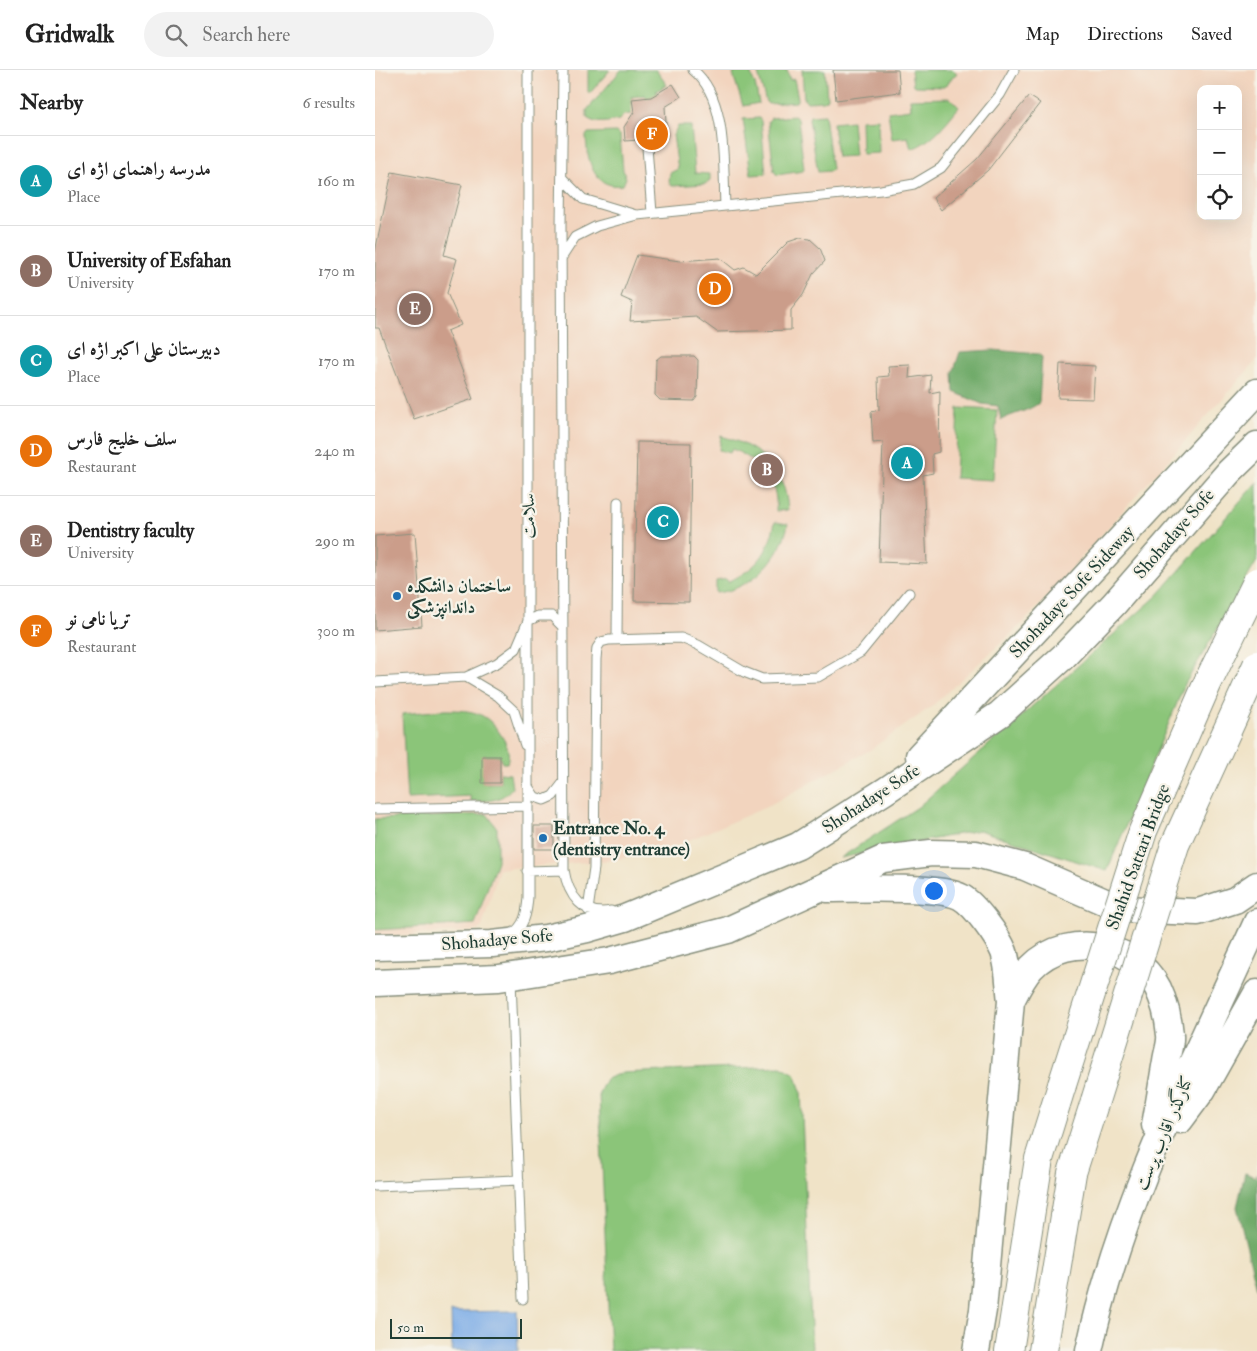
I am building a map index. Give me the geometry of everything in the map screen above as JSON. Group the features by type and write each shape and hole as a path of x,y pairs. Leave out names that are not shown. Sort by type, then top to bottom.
{"highway":[{"name":"Shahid Sattari Bridge","path":"1009,1351 1039,1160 1143,831 1208,682 1257,582"},
{"name":"Shahid Sattari Bridge","path":"1043,1351 1072,1173 1175,845 1257,665"}],"main road":[{"name":"Shohadaye Sofe Sideway","path":"885,791 1257,392"},
{"name":"Shohadaye Sofe","path":"375,947 492,944 546,938 625,918 798,846 885,791 999,714 1065,655 1114,604 1229,472 1257,445"},
{"name":"Shohadaye Sofe","path":"375,983 511,976 609,961 728,930 883,859 931,853 976,854 1025,867 1121,909 1198,912 1235,900 1257,885"},
{"path":"819,889 907,889 941,892 961,897 984,920 1004,952 1011,1001 983,1310 976,1351"},
{"name":"کنارگذر اقارب پرست","path":"1089,1351 1099,1305 1149,1163 1257,922"},
{"path":"1011,1001 1019,983 1032,967 1047,955 1066,948 1085,945 1105,946 1123,953 1140,964 1153,979 1162,997 1170,1037 1149,1163"},
{"path":"1149,1163 1203,1089 1257,993"}],"lane":[{"name":"سلامت","path":"492,944 514,933 521,926 527,912 528,70"},
{"name":"سلامت","path":"563,70 561,258 563,870 566,886 573,898 587,910"},
{"path":"693,70 701,76 712,93 718,114 725,206"},
{"path":"561,258 575,237 597,226 637,215 881,190 914,184 941,168 1000,95 1014,70"},
{"path":"647,147 652,213"},
{"path":"563,178 583,198 637,215"},
{"path":"617,638 618,502"},
{"path":"677,896 606,912 587,910 594,868 596,659 597,648 601,642 617,638 681,638 697,644 744,672 762,679 818,677 861,652 909,593"},
{"path":"375,682 466,677 497,663 516,649 528,621 545,615 558,620 563,626"},
{"path":"466,677 498,696 514,711 527,753"},
{"path":"527,785 535,796 544,800 553,796 563,782"},
{"path":"375,809 527,806"},
{"path":"527,871 563,870"},
{"path":"511,976 523,1299"},
{"path":"375,1186 519,1180"}],"shaded area":[{"path":"375,70 1257,70 1257,360 1024,622 931,707 870,750 764,808 675,846 614,860 499,869 482,927 477,931 375,937"}],"green space":[{"path":"588,70 610,70 590,93 588,92"},
{"path":"621,70 656,70 667,85 656,91 666,106 649,101 645,95 632,97 631,114 624,115 619,120 598,122 587,118 587,110"},
{"path":"739,70 749,70 755,84 759,103 743,106 733,74"},
{"path":"757,70 787,70 790,80 794,79 798,98 796,102 768,104"},
{"path":"802,70 825,70 827,98 824,101 807,102 804,99"},
{"path":"911,70 953,70 957,73 944,87 915,86 913,85"},
{"path":"950,98 959,107 938,132 925,142 911,149 908,137 892,139 888,112 911,109 910,99"},
{"path":"825,115 832,169 830,171 818,172 809,119 810,116"},
{"path":"794,116 798,119 804,169 803,171 777,175 774,171 768,121 771,118"},
{"path":"759,118 761,121 766,174 751,175 743,119"},
{"path":"878,119 879,153 862,154 861,120"},
{"path":"852,121 855,156 837,157 833,123"},
{"path":"678,126 691,126 695,173 710,174 710,181 705,184 672,186 669,182 670,173 678,169 673,135"},
{"path":"616,132 620,136 623,170 626,178 623,185 605,183 598,178 590,163 588,154 586,136 588,133"},
{"path":"993,350 1038,354 1042,357 1039,403 1001,420 998,406 982,404 954,392 953,373 960,352"},
{"path":"958,408 997,410 993,480 955,478"},
{"path":"721,436 748,446 768,461 782,482 788,510 776,511 774,489 765,472 758,465 732,449 730,453 719,450"},
{"path":"1257,482 1257,561 1185,684 1107,871 979,830 840,858 918,807 1157,596"},
{"path":"775,522 788,524 785,537 772,560 753,579 729,591 716,593 716,581 727,579 728,582 747,571 760,559 769,543"},
{"path":"445,710 480,714 498,731 507,748 507,763 502,763 500,756 483,756 482,783 500,783 500,773 510,774 512,788 508,793 494,800 483,801 471,801 470,796 407,799 402,714"},
{"path":"487,814 497,828 497,861 475,924 375,930 375,819"},
{"path":"781,1066 795,1074 801,1091 812,1351 610,1351 599,1093 606,1079 621,1073"},
{"path":"1245,1173 1255,1177 1257,1174 1257,1289 1237,1207"}],"water":[{"path":"517,1311 518,1351 452,1351 451,1312"}],"building":[{"path":"833,70 898,70 900,92 836,100"},
{"path":"673,84 681,97 665,107 667,138 625,141 624,127 634,112 632,99 651,97"},
{"path":"1029,96 1040,103 988,170 941,210 933,198 977,159"},
{"path":"392,172 462,185 444,255 457,259 447,293 461,325 447,331 473,399 414,419 379,328 375,328 375,252"},
{"path":"800,238 810,239 820,248 825,261 813,274 803,295 791,310 791,330 717,332 696,317 630,321 632,302 621,297 637,255 680,261 720,258 735,270 744,267 756,274 788,242"},
{"path":"661,356 694,356 698,360 697,397 694,401 660,400 655,395 656,360"},
{"path":"1060,364 1095,366 1093,399 1058,398"},
{"path":"910,365 909,378 931,375 930,393 940,391 939,452 932,454 933,473 923,475 927,564 879,562 883,442 873,443 871,412 879,410 878,377 889,376 888,366"},
{"path":"637,442 691,443 689,602 634,601"},
{"name":"ساختمان دانشکده داندانپزشکی","path":"415,533 422,626 375,630 375,536"},
{"path":"482,756 500,756 500,783 482,783"},
{"name":"Entrance No. 4 (dentistry entrance)","path":"534,826 554,826 554,849 534,849"}],"place":[{"name":"تریا نامی نو","path":"652,134"},
{"name":"سلف خلیج فارس","path":"715,289"},
{"name":"Dentistry faculty","path":"415,309"},
{"name":"مدرسه راهنمای اژه ای","path":"907,463"},
{"name":"University of Esfahan","path":"767,470"},
{"name":"دبیرستان علی اکبر اژه ای","path":"663,522"},
{"name":"ساختمان دانشکده داندانپزشکی","path":"397,596"},
{"name":"Entrance No. 4 (dentistry entrance)","path":"543,838"}]}
